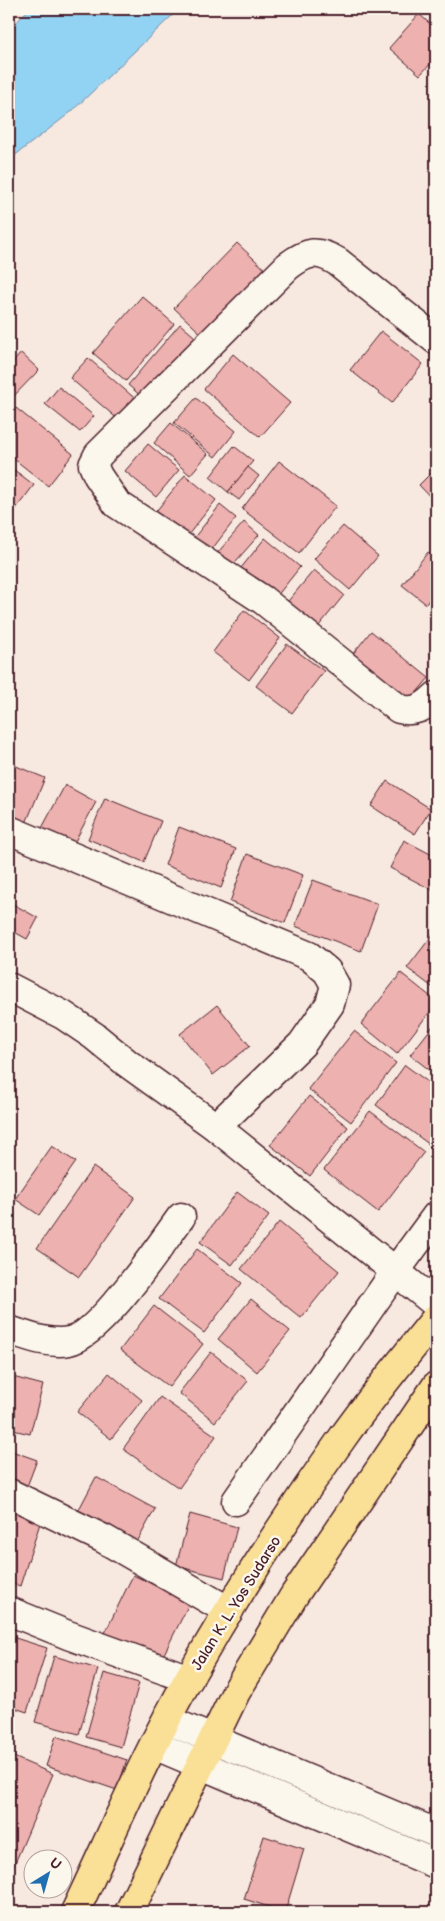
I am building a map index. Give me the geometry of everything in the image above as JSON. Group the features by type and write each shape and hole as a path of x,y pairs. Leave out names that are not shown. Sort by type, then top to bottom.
{"highway":[{"name":"Jalan K. L. Yos Sudarso","path":"75,1912 154,1745 188,1679 217,1603 262,1559 344,1436 436,1318"},
{"path":"130,1912 212,1738 236,1692 295,1594 436,1386"}],"street":[{"path":"436,340 338,262 326,255 312,253 301,256 288,266 104,448 93,465 98,476 117,504 262,600 399,709 409,712 416,710 436,696"},
{"path":"9,830 309,956 327,971 335,985 330,1004 302,1044 216,1127"},
{"path":"9,987 64,1015 94,1036 127,1063 216,1127 436,1304"},
{"path":"236,1501 436,1216"},
{"path":"9,1330 48,1341 69,1341 84,1336 95,1327 124,1294 181,1217"},
{"path":"9,1492 104,1539 217,1603"},
{"path":"9,1611 68,1636 188,1679"},
{"path":"167,1720 436,1833"},
{"path":"154,1745 436,1864"}],"water":[{"path":"29,9 179,9 71,112 9,160 9,30"}],"building":[{"path":"426,9 436,9 436,20"},
{"path":"419,14 436,29 436,58 420,75 389,48"},
{"path":"237,243 270,274 208,340 174,308"},
{"path":"142,296 174,324 126,381 93,353"},
{"path":"180,324 201,342 148,402 128,385"},
{"path":"381,331 423,364 392,403 350,370"},
{"path":"21,353 39,370 9,401 9,367"},
{"path":"233,354 290,403 260,437 204,389"},
{"path":"88,358 139,402 121,422 70,378"},
{"path":"59,387 94,416 80,432 45,404"},
{"path":"196,398 236,431 215,457 174,423"},
{"path":"16,408 73,454 48,486 9,455 9,417"},
{"path":"171,423 208,454 190,475 154,443"},
{"path":"148,444 179,470 156,497 125,471"},
{"path":"234,446 253,461 228,492 210,477"},
{"path":"279,461 336,506 299,553 242,509"},
{"path":"9,466 34,485 15,510 9,505"},
{"path":"248,467 259,476 239,500 228,492"},
{"path":"436,468 436,503 419,485"},
{"path":"185,475 216,500 184,540 153,515"},
{"path":"220,505 236,518 206,557 189,544"},
{"path":"244,522 259,535 229,569 214,557"},
{"path":"343,526 378,556 350,590 314,559"},
{"path":"265,538 300,567 273,601 237,573"},
{"path":"428,552 436,558 436,597 433,594 426,604 402,585"},
{"path":"314,570 344,595 314,632 284,606"},
{"path":"244,610 280,638 249,680 213,652"},
{"path":"371,631 429,678 405,706 348,660"},
{"path":"287,644 324,671 292,713 256,686"},
{"path":"436,647 436,657 431,652"},
{"path":"9,763 45,778 26,823 9,816"},
{"path":"387,781 431,809 415,834 371,806"},
{"path":"65,785 96,802 73,845 42,828"},
{"path":"105,798 161,821 144,862 88,839"},
{"path":"179,827 236,849 221,888 165,865"},
{"path":"404,840 436,857 436,892 390,868"},
{"path":"247,854 303,875 285,923 230,902"},
{"path":"313,880 378,904 361,951 295,926"},
{"path":"13,904 38,918 27,939 9,929 9,912"},
{"path":"434,933 436,935 436,990 407,968"},
{"path":"401,973 436,1001 436,1004 397,1054 361,1024"},
{"path":"217,1005 250,1046 213,1075 180,1034"},
{"path":"436,1022 436,1075 410,1055"},
{"path":"354,1031 396,1063 351,1122 308,1089"},
{"path":"405,1065 436,1088 436,1136 430,1145 376,1105"},
{"path":"309,1096 348,1127 310,1176 270,1145"},
{"path":"370,1111 424,1152 378,1212 324,1170"},
{"path":"52,1146 76,1162 39,1215 15,1199"},
{"path":"93,1167 135,1197 79,1277 37,1248"},
{"path":"237,1192 269,1216 232,1265 200,1242"},
{"path":"279,1222 339,1271 301,1318 241,1269"},
{"path":"197,1249 242,1283 204,1333 159,1299"},
{"path":"251,1299 290,1331 257,1372 218,1339"},
{"path":"154,1306 203,1344 169,1387 120,1350"},
{"path":"211,1352 248,1381 215,1422 179,1393"},
{"path":"109,1373 142,1400 111,1439 77,1412"},
{"path":"9,1376 43,1385 30,1434 9,1429"},
{"path":"160,1397 216,1436 179,1488 123,1449"},
{"path":"9,1450 37,1460 26,1489 9,1483"},
{"path":"96,1477 155,1509 136,1544 77,1513"},
{"path":"9,1506 42,1517 20,1586 9,1582"},
{"path":"190,1514 237,1527 224,1578 176,1566"},
{"path":"133,1575 190,1602 161,1660 105,1633"},
{"path":"9,1636 47,1648 27,1712 9,1706"},
{"path":"54,1656 98,1669 79,1734 35,1722"},
{"path":"104,1673 139,1683 121,1747 86,1737"},
{"path":"56,1736 127,1760 117,1790 46,1766"},
{"path":"9,1755 53,1774 9,1877"},
{"path":"264,1836 304,1849 285,1912 244,1899"}]}
